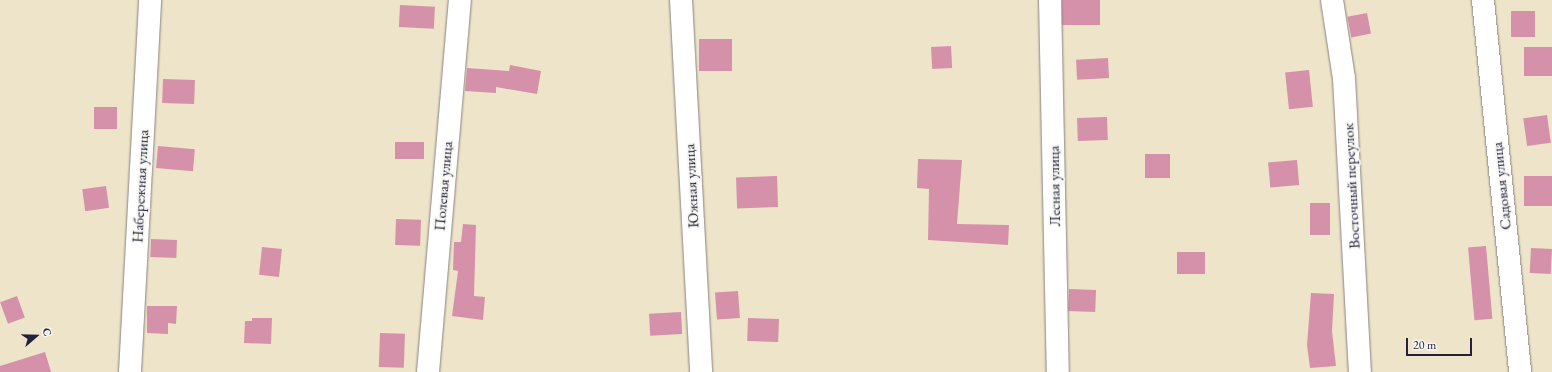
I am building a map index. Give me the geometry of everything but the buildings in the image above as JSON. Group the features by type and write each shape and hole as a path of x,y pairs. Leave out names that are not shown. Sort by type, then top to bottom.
{"street":[{"name":"Набережная улица","path":"130,372 150,0"},
{"name":"Полевая улица","path":"428,372 460,0"},
{"name":"Южная улица","path":"681,0 701,372"},
{"name":"Лесная улица","path":"1050,0 1058,372"},
{"name":"Восточный переулок","path":"1332,0 1344,78 1360,372"},
{"name":"Садовая улица","path":"1482,0 1520,372"}]}
